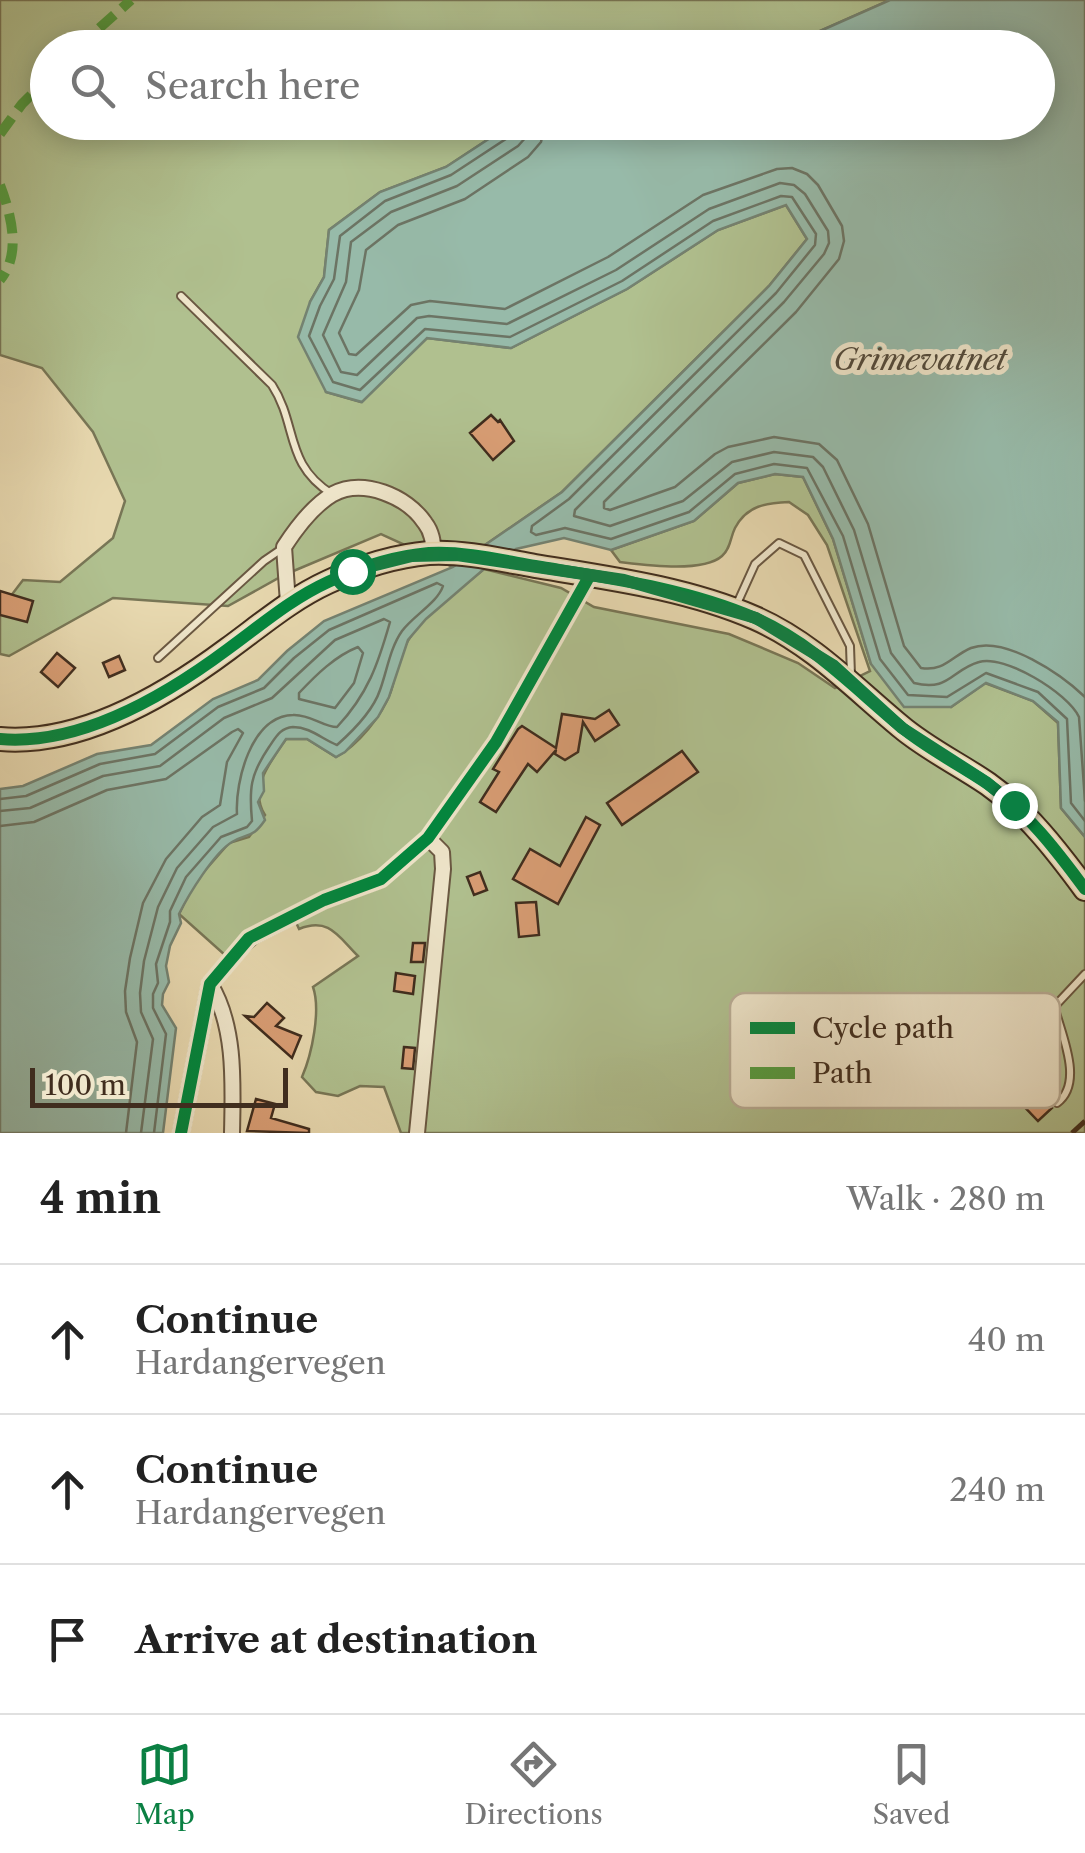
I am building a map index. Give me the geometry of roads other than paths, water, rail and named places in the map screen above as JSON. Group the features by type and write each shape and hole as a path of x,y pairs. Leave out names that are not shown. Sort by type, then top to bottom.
{"main road":[{"path":"0,739 47,737 135,707 194,674 288,603 352,571 380,562 446,554 506,561 624,580 734,610 795,640 902,728 986,782 1014,805 1085,890"}],"street":[{"path":"288,603 284,547 333,494 360,488 394,496 424,521 446,554"},
{"path":"180,1133 210,984 250,938 324,900 381,879 428,838 496,742 590,575"},
{"path":"418,1133 443,869 442,852 428,838"},
{"path":"210,984 222,1004 233,1081 232,1133"}],"lane":[{"path":"181,296 272,385 280,397 302,468 318,486 333,494"},
{"path":"734,610 755,564 779,543 804,555 850,646 850,682"},
{"path":"158,658 284,547"},
{"path":"1060,1002 1085,974"},
{"path":"1060,1031 1071,1082 1060,1101"}],"water":[{"name":"Grimevatnet","path":"890,0 1085,0 1085,837 1061,808 1058,722 1033,701 986,683 951,707 904,707 871,664 833,539 803,477 775,474 738,483 694,521 611,550 564,538 516,549 484,569 426,619 408,640 378,717 345,752 336,757 307,739 286,739 263,773 264,791 258,802 265,820 253,833 232,842 218,855 179,914 181,923 170,946 166,966 169,982 162,1005 176,1028 163,1133 0,1133 0,789 23,786 97,754 151,745 213,699 258,680 324,621 453,567 562,492 769,286 807,239 786,205 718,230 627,289 511,348 427,338 362,402 326,392 298,337 324,277 329,230 380,192 446,167 487,140 1055,140 1055,30 822,30"}],"railway":[{"path":"1072,1133 1085,1121"}]}
